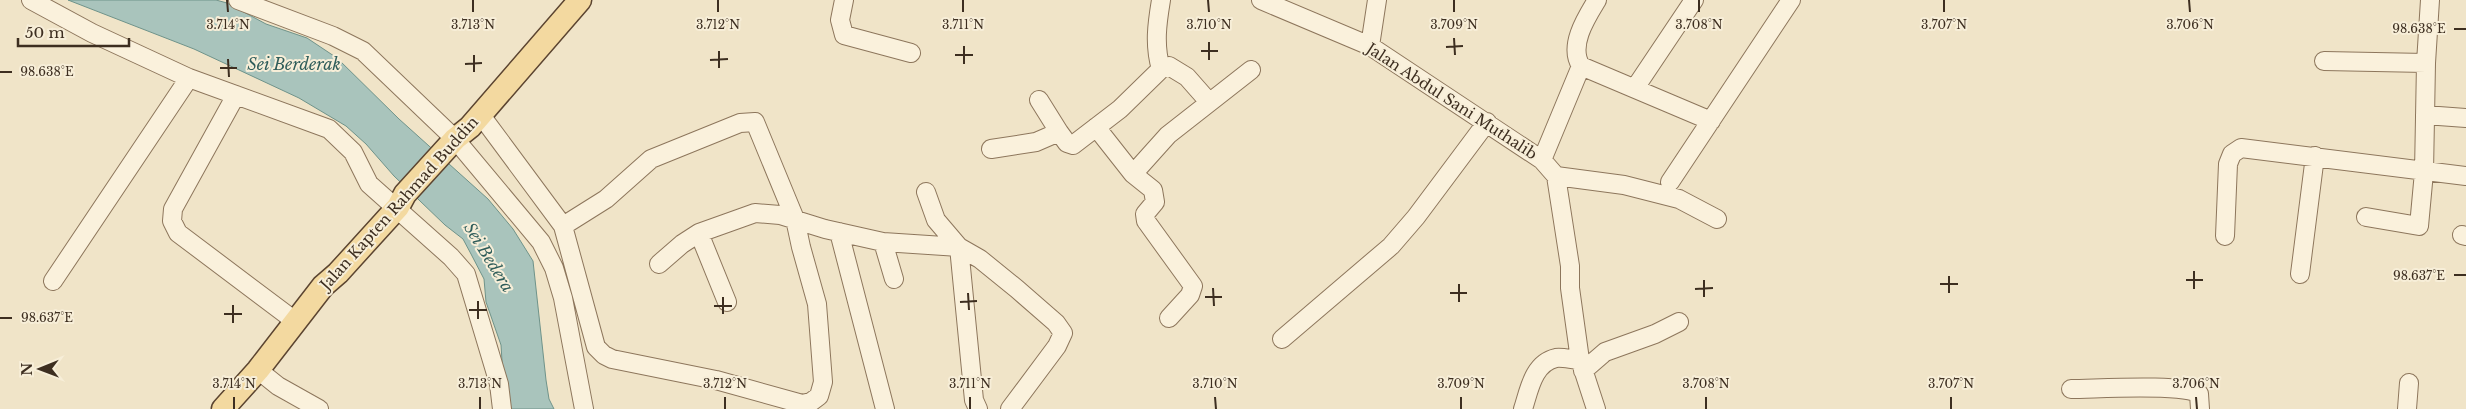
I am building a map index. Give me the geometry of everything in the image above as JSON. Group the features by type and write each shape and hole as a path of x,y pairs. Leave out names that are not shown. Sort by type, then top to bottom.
{"main road":[{"name":"Jalan Kapten Rahmad Buddin","path":"223,409 258,370 323,286 338,273 401,201 470,127 580,0"}],"street":[{"path":"32,0 92,33 189,78 329,129 353,152 369,184 401,201 466,274 499,384 502,409"},
{"path":"238,0 333,36 363,51 449,148 541,242 554,268 563,298 584,409"},
{"path":"844,0 840,20 844,35 911,53"},
{"path":"1161,0 1156,27 1156,43 1161,69"},
{"name":"Jalan Abdul Sani Muthalib","path":"1261,0 1370,46 1542,160 1556,176"},
{"path":"1370,46 1377,0"},
{"path":"1597,0 1581,28 1576,58 1581,66 1711,121"},
{"path":"1635,88 1694,0"},
{"path":"1670,182 1791,0"},
{"path":"2366,217 2419,226 2424,172 2426,63 2430,0"},
{"path":"2324,61 2426,63"},
{"path":"1039,100 1067,144 1073,145 1120,109 1161,69 1169,66 1187,77 1209,102"},
{"path":"1542,160 1581,66"},
{"path":"1133,174 1168,134 1251,70"},
{"path":"53,281 189,78"},
{"path":"236,95 173,209 172,221 178,233 295,321"},
{"path":"480,114 563,226 596,347 604,355 612,359 716,380 802,404 812,402 819,396 823,382 823,358 817,304 801,247 796,219 757,125 752,122 740,123 652,159 606,199 563,226"},
{"path":"2425,115 2466,118"},
{"path":"1282,338 1391,246 1416,217 1487,122"},
{"path":"1096,127 1133,174 1153,190 1155,202 1145,214 1146,221 1192,286 1190,295 1169,318"},
{"path":"991,149 1036,142 1059,132"},
{"path":"2225,236 2228,164 2232,154 2241,148 2466,176"},
{"path":"2300,274 2315,156"},
{"path":"1596,409 1581,366 1570,288 1570,266 1556,176 1624,185 1679,199 1717,219"},
{"path":"926,192 936,220 959,247 980,259 1017,289 1056,323 1063,333 1057,346 1010,409"},
{"path":"659,264 682,244 699,233 755,214 780,214 839,232 883,242 959,247"},
{"path":"839,232 885,409"},
{"path":"699,233 727,302"},
{"path":"883,242 894,279"},
{"path":"959,247 974,400 978,409"},
{"path":"1523,409 1532,380 1538,370 1555,358 1581,366 1605,352 1655,334 1678,322"},
{"path":"258,370 278,386 319,409"},
{"path":"2407,409 2409,383"},
{"path":"2071,389 2157,388 2188,391 2200,394 2200,409"}],"water":[{"name":"Sei Berderak","path":"68,0 216,0 227,3 266,24 307,38 337,58 399,119 488,199 513,229 533,261 546,380 549,399 554,409 505,409 501,345 486,302 484,279 463,239 445,225 394,176 366,144 346,126 299,98 194,49"}],"water label":[{"name":"Sei Bedera","path":"489,257"}]}
